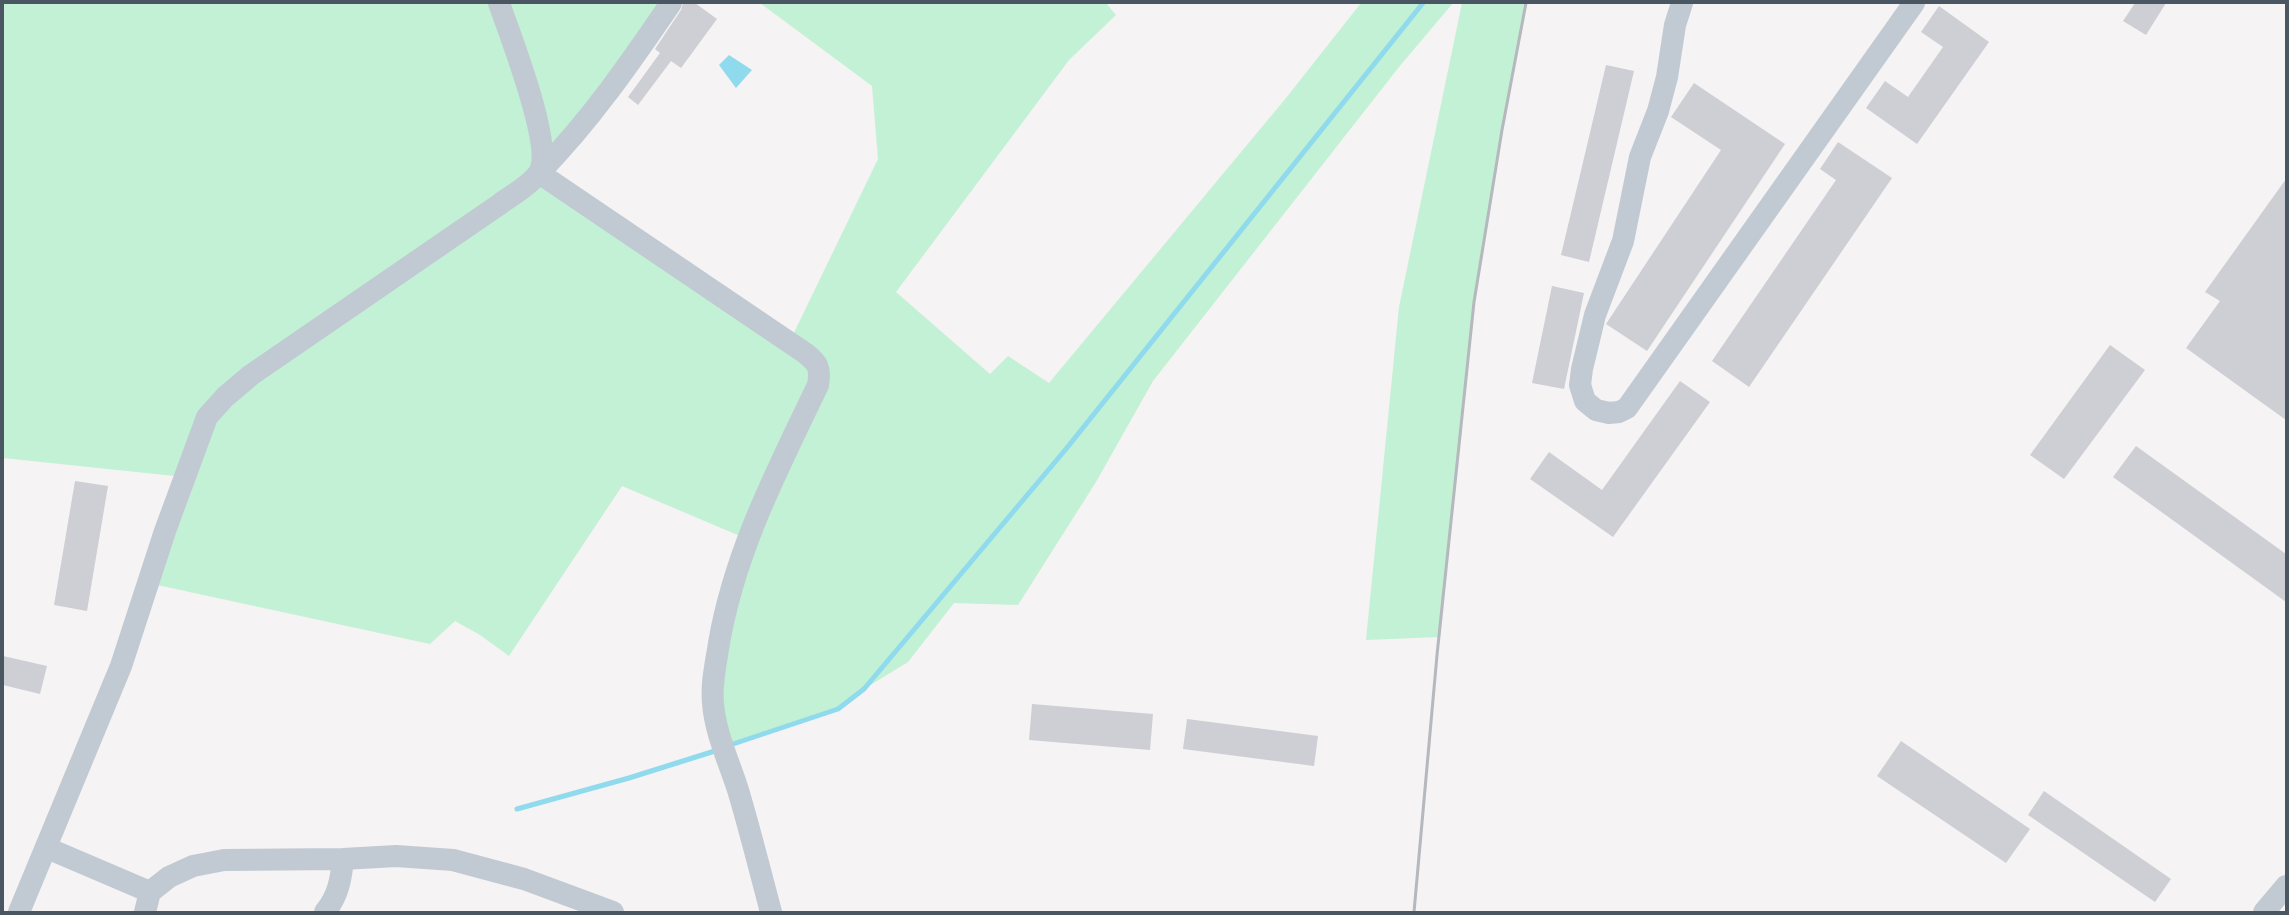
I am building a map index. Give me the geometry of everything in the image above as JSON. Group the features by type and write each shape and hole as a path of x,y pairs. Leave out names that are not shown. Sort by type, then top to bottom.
{"street":[{"path":"499,3 541,136 542,164 539,173"},
{"path":"19,912 47,848 121,666 165,531 207,417 225,397 251,375 493,209 539,173 568,143 612,89 671,3"},
{"path":"1682,3 1675,25 1667,77 1658,111 1640,157 1623,241 1596,315 1582,369 1580,386 1585,400 1596,410 1609,413 1619,412 1627,408 1914,3"},
{"path":"539,173 805,353 817,363 820,372 818,385 754,522 736,570 723,619 713,678 713,703 719,728 739,792 771,912"},
{"path":"47,848 147,902 168,877 193,866 224,860 343,859 396,856 453,860 524,879 613,912"},
{"path":"325,912 333,902 340,883 343,859"},
{"path":"2264,912 2286,886"}],"green space":[{"path":"3,3 671,3 539,173 789,343 878,159 872,86 760,3 1106,3 1116,15 1069,60 896,292 990,374 1008,356 1049,383 1286,98 1361,3 1453,3 1399,67 1153,381 1096,482 1018,605 954,603 908,662 864,689 838,709 725,747 713,703 747,539 622,486 509,656 480,635 455,621 430,644 148,583 184,477 3,458"},
{"path":"1462,3 1526,3 1502,130 1474,302 1439,637 1366,640 1399,307"}],"water":[{"path":"729,55 752,70 736,88 719,65"}],"building":[{"path":"683,3 695,3 717,19 681,68 671,61 638,105 628,97 660,53 655,49 681,10"},
{"path":"2135,3 2166,3 2146,35 2123,21"},
{"path":"1939,6 1989,42 1917,144 1866,108 1885,81 1908,97 1943,47 1921,32"},
{"path":"1606,65 1634,71 1589,262 1561,255"},
{"path":"1694,83 1785,144 1647,351 1606,324 1721,150 1671,117"},
{"path":"1838,142 1892,178 1749,387 1712,361 1836,180 1820,169"},
{"path":"2286,179 2286,420 2186,348 2220,301 2205,292"},
{"path":"1552,286 1584,293 1564,389 1532,383"},
{"path":"2110,345 2145,370 2064,479 2030,455"},
{"path":"1680,381 1710,402 1613,537 1530,479 1549,452 1602,490"},
{"path":"2136,446 2286,554 2286,602 2113,477"},
{"path":"75,481 108,486 87,611 54,605"},
{"path":"3,656 47,666 40,694 3,685"},
{"path":"1032,704 1153,714 1150,750 1029,740"},
{"path":"1187,719 1318,736 1314,766 1183,749"},
{"path":"1901,741 2030,829 2006,863 1877,776"},
{"path":"2044,791 2171,879 2155,902 2028,815"}],"waterway":[{"path":"727,746 838,709 864,689 1066,449 1423,3"},
{"path":"517,809 629,778 718,750"}],"railway":[{"path":"1414,912 1437,655 1474,302 1502,130 1526,3"}]}
